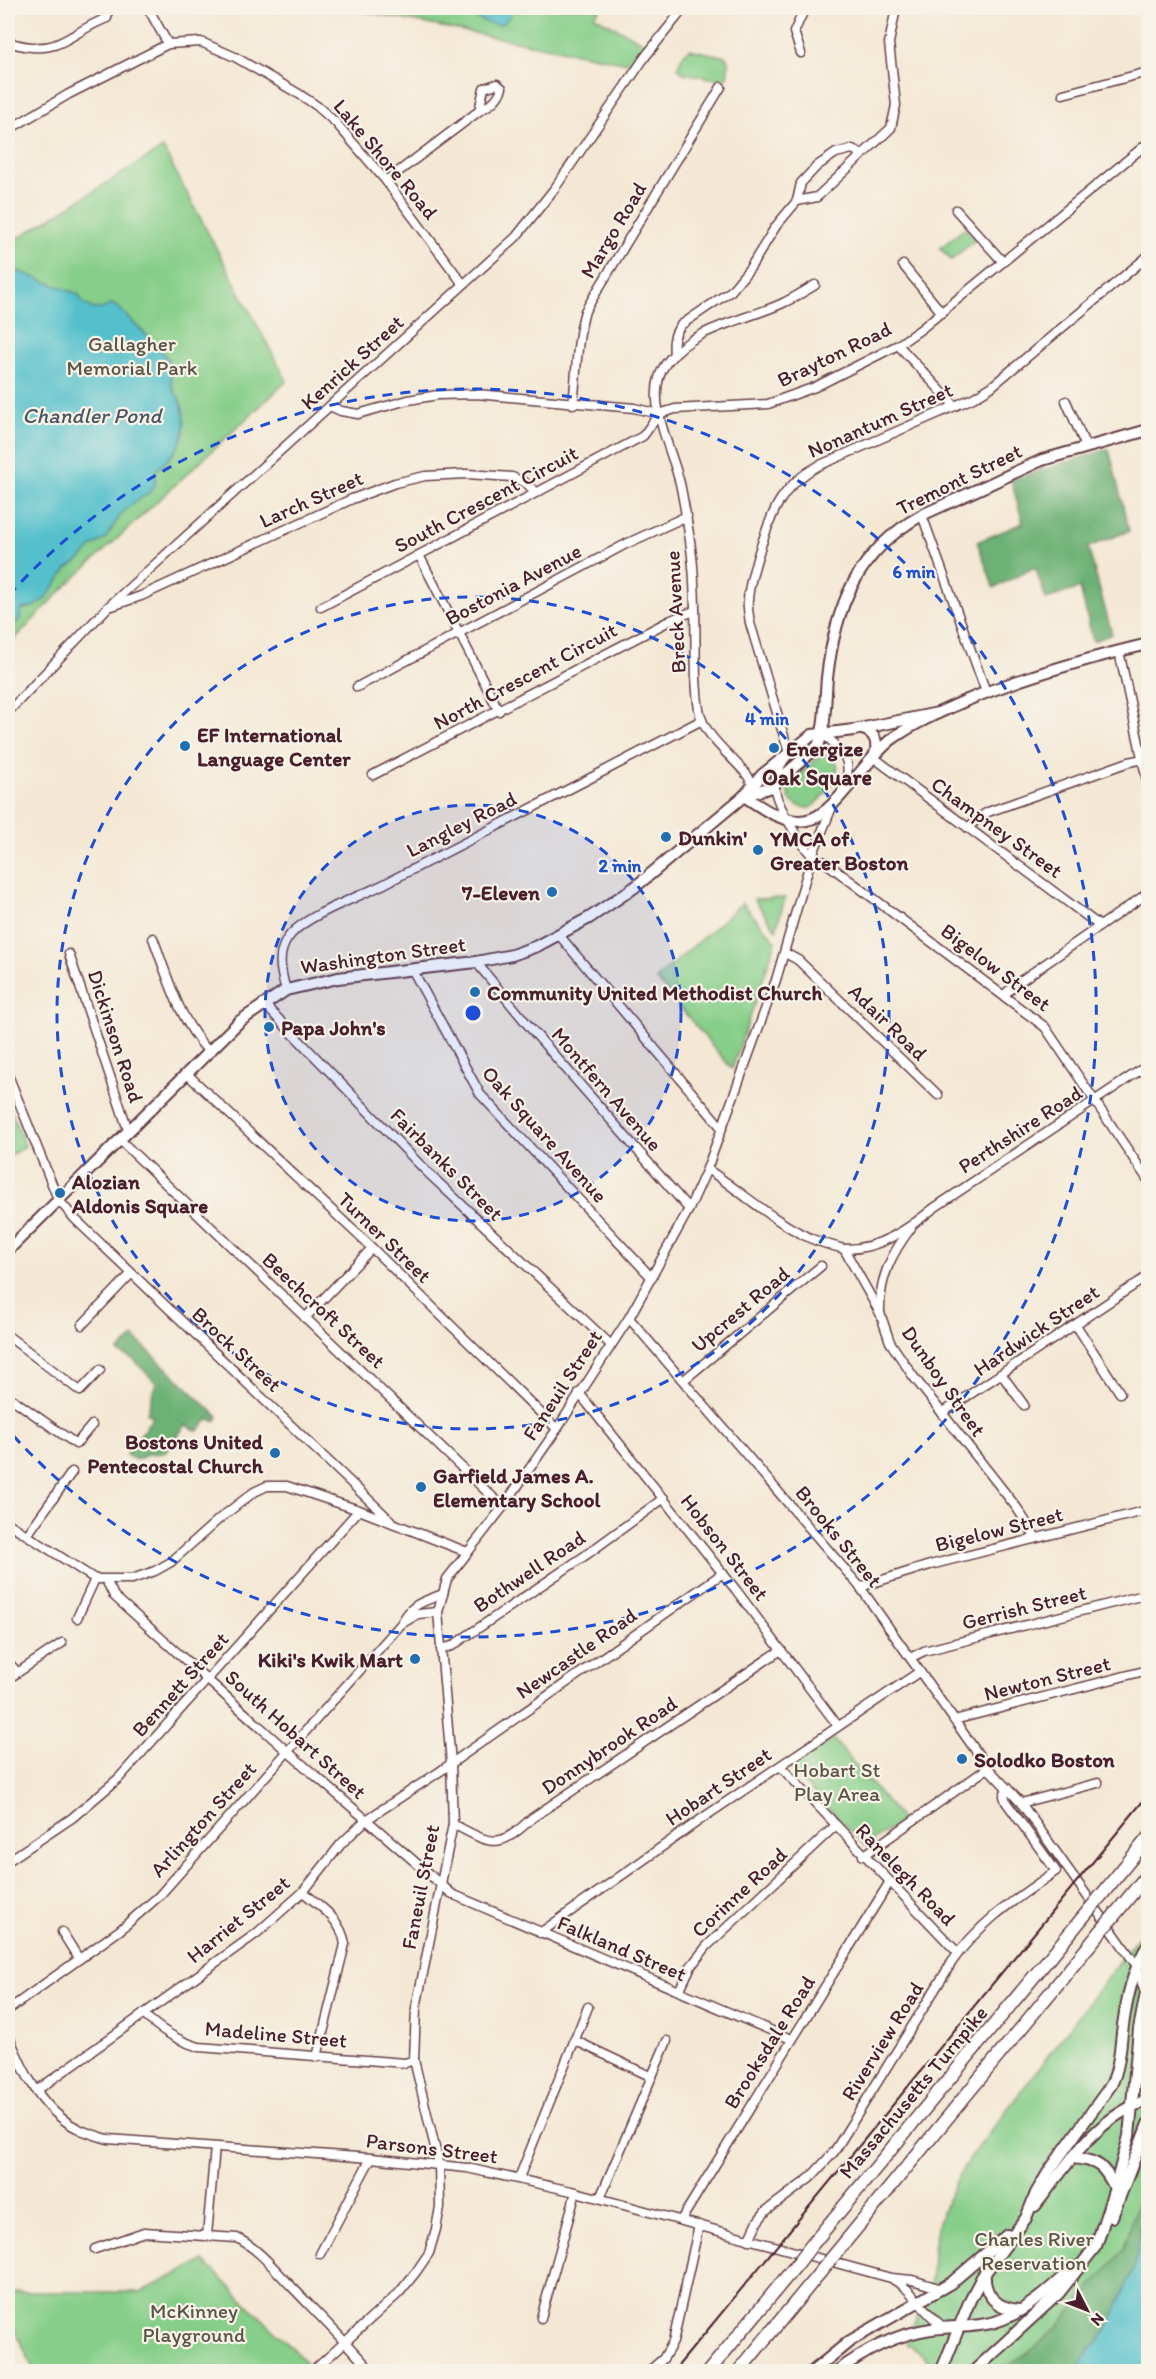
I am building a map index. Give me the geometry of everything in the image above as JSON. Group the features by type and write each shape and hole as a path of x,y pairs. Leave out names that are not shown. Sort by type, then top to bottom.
{"highway":[{"name":"Massachusetts Turnpike","path":"708,2372 1149,1838"},
{"name":"Massachusetts Turnpike","path":"738,2372 1149,1874"}],"main road":[{"name":"Tremont Street","path":"821,733 833,640 845,598 875,550 897,531 922,515 1036,462 1149,430"},
{"path":"938,713 986,692 1063,666 1149,645"},
{"name":"Washington Street","path":"8,1251 240,1021 286,990 338,978 476,962 526,951 559,935 626,894 755,788 789,753 812,735 862,729 938,713"},
{"name":"Faneuil Street","path":"838,797 891,740 938,713"},
{"path":"862,729 872,734 876,742 873,757"},
{"name":"Washington Street","path":"755,788 775,784 812,753 818,746 821,733"},
{"path":"744,796 768,812 786,819 801,821 817,816 830,807 838,797"},
{"path":"812,2372 850,2341 942,2289 1026,2218 1046,2176 1106,2094 1115,2078 1125,2011 1137,1966 1149,1945"},
{"path":"836,2372 872,2348 894,2338 917,2331 995,2322 1020,2310 1046,2292 1096,2246 1129,2136 1139,2029 1149,1983"},
{"path":"941,2372 973,2292 1026,2218 1072,2158 1104,2125 1133,2105 1149,2100"},
{"path":"973,2372 1059,2293 1096,2246 1125,2187 1149,2124"},
{"path":"1072,2158 1088,2160 1100,2165 1115,2188"},
{"path":"986,2271 986,2288 993,2301 1007,2308 1020,2310"}],"street":[{"path":"8,42 41,48 56,46 107,18 108,8"},
{"path":"148,8 168,44"},
{"name":"Kenrick Street","path":"8,712 108,607 516,237 535,215 645,57 684,8"},
{"path":"801,53 794,32 805,8"},
{"path":"797,201 817,197 891,128 896,105 889,43 896,8"},
{"name":"Lake Shore Road","path":"8,130 69,94 168,44 201,42 235,57 299,94 336,123 386,181 463,284"},
{"path":"1063,93 1149,72"},
{"name":"Margo Road","path":"573,404 579,331 585,311 721,87"},
{"path":"386,181 479,111"},
{"name":"Brayton Road","path":"330,406 358,414 408,400 438,395 476,394 634,408 659,414 687,408 768,404 815,387 898,345 942,313 1149,142"},
{"path":"674,355 673,342 681,325 730,291 750,268 777,226 797,201 801,183 817,166 836,153 852,149 862,154"},
{"path":"956,210 1003,262"},
{"name":"Nonantum Street","path":"789,753 750,623 747,602 749,587 774,511 790,487 808,471 954,406 991,387 1149,256"},
{"path":"903,265 942,313"},
{"path":"674,355 695,339 715,328 783,303 815,285"},
{"path":"898,345 954,406"},
{"name":"Breck Avenue","path":"674,355 666,362 658,378 657,392 663,433 673,456 687,516 694,581 698,701 702,720 755,788"},
{"path":"1066,402 1086,447"},
{"name":"South Crescent Circuit","path":"321,607 643,436 659,414"},
{"name":"Larch Street","path":"108,607 141,596 352,500 396,483 425,476 466,474 512,477 526,483 536,492"},
{"path":"922,515 986,692"},
{"name":"Bostonia Avenue","path":"357,687 626,544 687,516"},
{"path":"419,555 499,711"},
{"name":"North Crescent Circuit","path":"373,775 671,620 694,611"},
{"path":"1119,651 1146,758 1149,785"},
{"name":"Langley Road","path":"286,990 279,966 282,949 288,937 308,921 383,885 702,720"},
{"path":"821,733 837,746 849,765 848,774 838,797"},
{"path":"786,819 776,795 775,784 780,766 789,753"},
{"name":"Champney Street","path":"873,757 1100,926"},
{"path":"968,828 988,812 1146,758"},
{"name":"Faneuil Street","path":"312,2372 399,2293 417,2272 429,2253 440,2207 439,2164 414,2060 417,2008 453,1824 451,1763 438,1612 447,1579 503,1507 557,1429 629,1318 689,1209 707,1169 785,953 812,856 827,817 838,797"},
{"name":"Bigelow Street","path":"786,819 812,856 825,862 1045,1027 1149,1180"},
{"path":"1004,995 1016,984 1149,893"},
{"path":"559,935 721,1127"},
{"path":"153,938 178,1005 189,1026 209,1052"},
{"name":"Adair Road","path":"785,953 798,960 938,1095"},
{"name":"Dickinson Road","path":"69,954 128,1130"},
{"name":"Montfern Avenue","path":"476,962 533,1031 689,1209"},
{"name":"Oak Square Avenue","path":"412,969 480,1094 652,1278"},
{"name":"Fairbanks Street","path":"264,1003 426,1171 611,1345"},
{"name":"Perthshire Road","path":"844,1249 870,1247 913,1225 934,1208 1149,1065"},
{"name":"Turner Street","path":"186,1073 372,1248 557,1429"},
{"name":"Brock Street","path":"8,1075 58,1199 74,1218 393,1523"},
{"name":"Beechcroft Street","path":"120,1140 503,1507"},
{"path":"707,1169 782,1222 813,1240 844,1249"},
{"name":"Perthshire Road","path":"880,1313 879,1293 885,1270 897,1246 913,1225"},
{"path":"305,1318 372,1248"},
{"name":"Dunboy Street","path":"844,1249 880,1313 890,1342 942,1413 1017,1508 1036,1538"},
{"name":"Upcrest Road","path":"684,1380 821,1266"},
{"path":"82,1325 131,1274"},
{"name":"Hardwick Street","path":"942,1413 1149,1276"},
{"name":"Brooks Street","path":"629,1318 860,1587 988,1768 1021,1803 1137,1966 1144,1983 1145,1996"},
{"path":"1076,1325 1120,1393"},
{"path":"8,1336 80,1391 100,1371"},
{"path":"1002,1375 1024,1405"},
{"name":"Hobson Street","path":"579,1393 664,1498 838,1726"},
{"path":"8,1396 76,1444 92,1425"},
{"path":"27,1535 72,1472"},
{"path":"8,1522 95,1579 132,1579 155,1571 171,1562 238,1503 267,1486 286,1486 359,1510 466,1552"},
{"name":"Bothwell Road","path":"441,1649 461,1639 586,1555 664,1498"},
{"name":"Bennett Street","path":"8,1861 72,1818 119,1778 359,1510"},
{"name":"Bigelow Street","path":"860,1587 930,1564 1149,1510"},
{"name":"Newcastle Road","path":"451,1763 723,1574"},
{"path":"77,1618 95,1579"},
{"name":"South Hobart Street","path":"106,1580 114,1596 441,1886"},
{"name":"Arlington Street","path":"8,2010 120,1930 159,1896 400,1624 408,1610 443,1594"},
{"name":"Gerrish Street","path":"910,1658 924,1651 1149,1594"},
{"name":"Arlington Street","path":"400,1624 418,1614 438,1612"},
{"path":"8,1679 62,1643"},
{"name":"Donnybrook Road","path":"453,1824 495,1842 504,1841 532,1818 782,1650"},
{"path":"8,1662 17,1672"},
{"name":"Newton Street","path":"954,1720 1149,1670"},
{"name":"Hobart Street","path":"540,1932 919,1672"},
{"name":"Harriet Street","path":"36,2091 256,1933 303,1892 341,1845 366,1820 451,1763"},
{"name":"Ranelegh Road","path":"780,1766 863,1856 958,1953"},
{"path":"863,1856 988,1768"},
{"path":"1021,1803 1098,1783"},
{"name":"Brooks Street","path":"1007,1788 1004,1796 1006,1802 1056,1871"},
{"name":"Corinne Road","path":"679,1991 691,1966 707,1946 835,1826"},
{"name":"Riverview Road","path":"749,2240 758,2221 766,2211 810,2178 834,2152 958,1953 988,1918 1056,1871"},
{"name":"Brooksdale Road","path":"681,2220 889,1883"},
{"name":"Falkland Street","path":"441,1886 455,1896 791,2039"},
{"path":"303,1892 335,1920 343,1931 345,1944 317,2057"},
{"path":"62,1932 79,1959"},
{"path":"519,2178 588,2007"},
{"name":"Madeline Street","path":"143,2014 178,2041 199,2047 405,2063 414,2060"},
{"name":"Parsons Street","path":"8,2034 19,2062 36,2091 57,2114 77,2128 108,2139 439,2164 519,2178 891,2278 912,2280 942,2289"},
{"path":"574,2040 652,2077"},
{"path":"600,2198 668,2041"},
{"path":"207,2235 215,2146"},
{"path":"320,2254 371,2158"},
{"path":"542,2318 576,2192"},
{"path":"648,2372 663,2359 673,2342 699,2225"},
{"path":"94,2249 144,2232 237,2238 247,2244 345,2341 372,2372"},
{"name":"Parsons Street","path":"891,2278 906,2287 931,2318 945,2328"}],"green space":[{"path":"344,8 601,8 594,16 648,45 628,63"},
{"path":"689,49 726,57 729,63 727,77 722,80 683,73 678,68 683,55"},
{"name":"Gallagher Memorial Park","path":"163,148 287,381 64,588 8,646 8,238 20,237"},
{"path":"965,228 975,240 951,260 940,248"},
{"path":"1109,449 1129,531 1088,547 1112,634 1093,641 1080,588 1046,599 1035,567 994,588 977,542 1023,523 1011,480"},
{"name":"Oak Square","path":"822,754 830,756 837,763 838,769 834,782 826,794 811,808 796,805 788,795 788,785"},
{"path":"785,898 776,930 754,899"},
{"path":"742,903 776,941 732,1069 656,979"},
{"path":"8,1103 25,1146 8,1157"},
{"path":"134,1337 218,1417 215,1421 209,1419 198,1431 186,1425 164,1453 149,1454 136,1460 126,1455 153,1417 147,1413 156,1383 133,1359 118,1352"},
{"name":"Hobart St Play Area","path":"833,1739 902,1820 865,1846 790,1768"},
{"name":"Charles River Reservation","path":"1148,1924 1148,2197 1135,2266 1115,2314 1084,2358 1078,2371 929,2371 929,2366 922,2355 906,2345 932,2276 933,2249 938,2222 955,2183 965,2165"},
{"path":"1148,2174 1148,2197 1135,2266 1107,2331 1084,2358 1078,2371 1000,2372 1037,2346 1058,2326 1124,2249"},
{"name":"McKinney Playground","path":"204,2261 306,2362 296,2372 34,2371 8,2313 8,2297 16,2292 141,2292"}],"water":[{"path":"469,8 510,8 511,14 504,23 496,25 475,18"},
{"name":"Chandler Pond","path":"13,269 78,294 84,304 94,309 102,309 112,304 119,308 167,358 172,388 179,398 185,420 178,447 156,470 155,485 148,494 122,513 105,539 93,546 80,560 67,569 46,598 34,607 22,609 19,621 8,626 8,270"},
{"path":"1148,2197 1148,2371 1078,2371 1084,2358 1107,2331 1135,2266"}],"railway":[{"path":"673,2372 1148,1795"}],"place":[{"name":"EF International Language Center","path":"185,746"},
{"name":"Energize","path":"774,748"},
{"name":"Dunkin'","path":"666,837"},
{"name":"YMCA of Greater Boston","path":"758,850"},
{"name":"7-Eleven","path":"552,892"},
{"name":"Community United Methodist Church","path":"475,992"},
{"name":"Papa John's","path":"269,1027"},
{"name":"Alozian Aldonis Square","path":"60,1193"},
{"name":"Bostons United Pentecostal Church","path":"275,1453"},
{"name":"Garfield James A. Elementary School","path":"421,1487"},
{"name":"Kiki's Kwik Mart","path":"415,1659"},
{"name":"Solodko Boston","path":"962,1759"}],"district":[{"name":"Oak Square","path":"817,777"}]}
